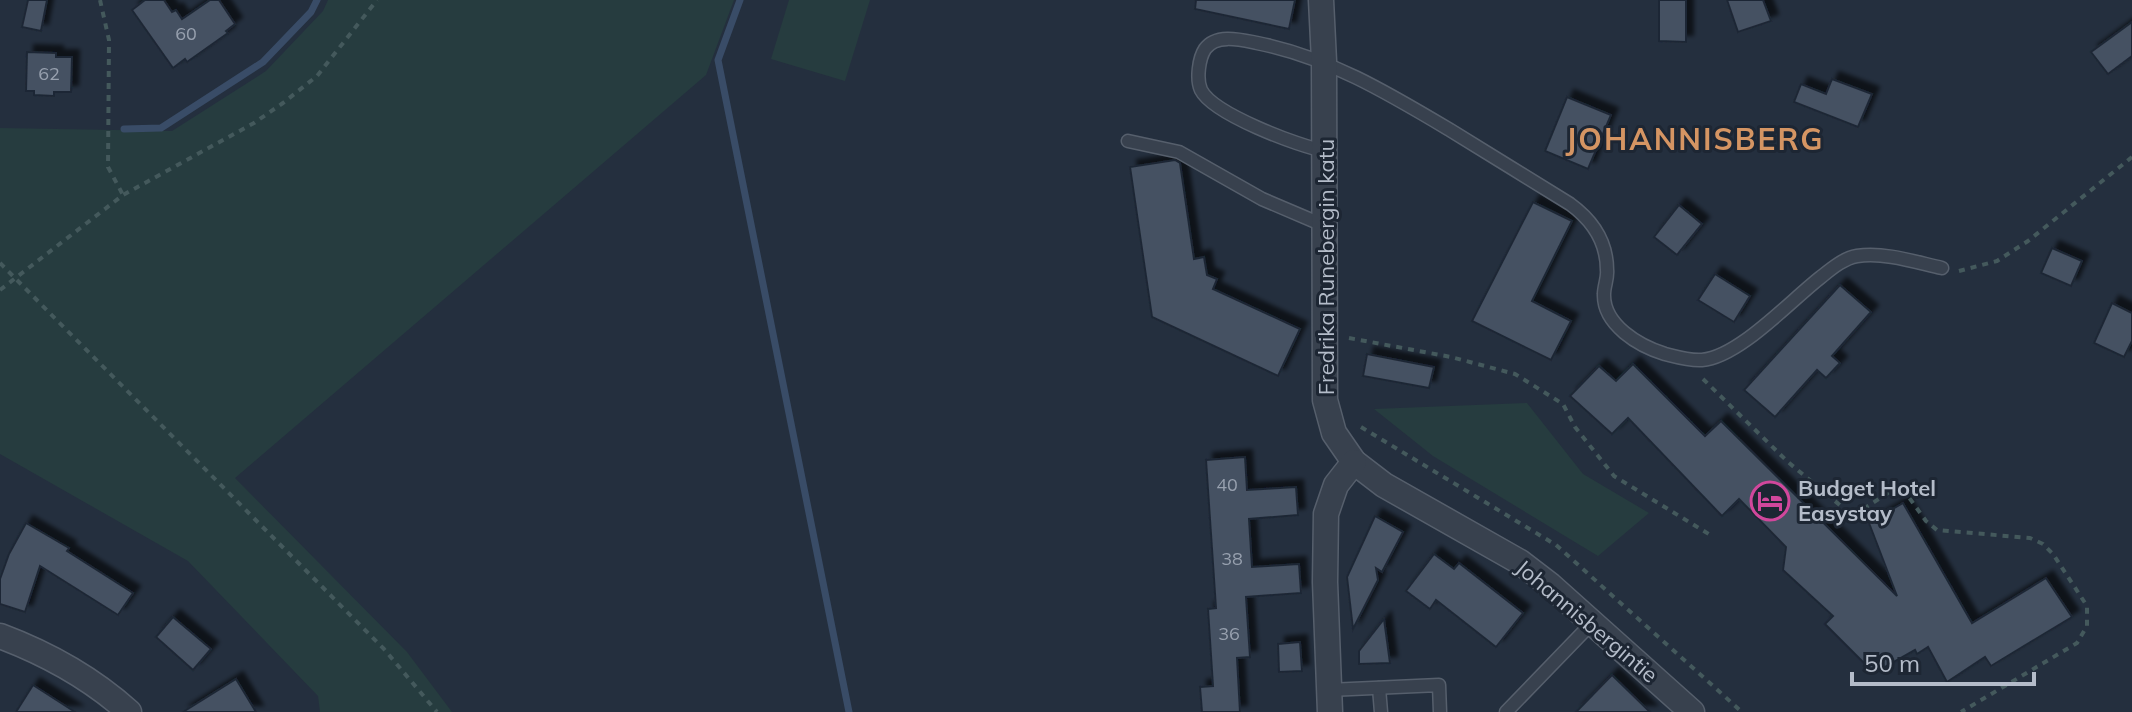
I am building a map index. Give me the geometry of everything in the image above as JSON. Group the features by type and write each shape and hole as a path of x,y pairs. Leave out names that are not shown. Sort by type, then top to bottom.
{"street":[{"name":"Fredrika Runebergin katu","path":"1321,0 1325,151 1325,400 1334,433 1354,462"},
{"name":"Johannisbergintie","path":"1354,462 1384,485 1520,562 1692,712"},
{"path":"1330,701 1325,582 1326,514 1336,485 1354,462"},
{"path":"0,636 74,669 129,712"}],"lane":[{"path":"1325,151 1271,134 1213,104 1201,91 1198,78 1204,50 1212,43 1233,38 1324,61 1391,94 1585,215 1600,236 1606,252 1608,273 1603,293 1606,308 1627,335 1663,353 1702,360 1735,349 1823,275 1856,256 1899,258 1942,268"},
{"path":"1128,141 1179,152 1262,199 1323,225"},
{"path":"1506,712 1592,623"},
{"path":"1330,701 1379,688 1439,685 1440,712"},
{"path":"1379,688 1381,712"}],"path":[{"path":"100,0 109,40 108,167 123,195"},
{"path":"0,290 123,195 254,123 283,103 317,76 377,0"},
{"path":"1942,268 1960,271 1997,261 2028,241 2132,157"},
{"path":"0,263 384,649 437,712"},
{"path":"1323,333 1451,357 1515,374 1563,404 1575,427 1614,476 1712,536"},
{"path":"1685,359 1724,402 1788,462 1853,516 1900,485 1926,521 1937,530 2030,538 2053,554 2087,606 2089,616 2083,636 2077,643 1961,712"},
{"path":"1352,420 1370,434 1556,545 1742,712"}],"green space":[{"path":"328,0 734,0 706,75 235,478 407,652 452,712 320,712 318,696 188,561 0,454 0,128 172,131 266,71 323,11"},
{"path":"789,0 870,0 845,81 771,59"},
{"path":"1527,403 1583,474 1649,513 1598,556 1433,456 1374,409"}],"building":[{"path":"28,0 47,0 41,31 22,27"},
{"path":"145,0 164,0 172,12 176,10 182,19 210,0 219,0 235,24 226,31 228,33 187,62 185,59 173,68 132,10"},
{"path":"1196,0 1295,0 1289,29 1195,9"},
{"path":"1659,0 1686,0 1686,42 1659,41"},
{"path":"1727,0 1763,0 1771,21 1738,32"},
{"path":"2132,22 2132,56 2108,74 2091,52"},
{"path":"27,52 72,57 71,92 54,92 54,96 34,95 34,91 26,91"},
{"path":"1832,79 1872,94 1858,127 1794,102 1801,84 1826,94"},
{"path":"1567,97 1611,115 1588,169 1545,151"},
{"path":"1175,160 1180,163 1194,259 1204,257 1207,275 1217,279 1213,289 1300,329 1278,376 1152,317 1130,167"},
{"path":"1533,202 1572,221 1532,301 1571,321 1551,360 1472,321"},
{"path":"1679,205 1702,224 1677,255 1654,237"},
{"path":"2052,248 2082,261 2071,286 2041,273"},
{"path":"1715,274 1750,296 1734,322 1698,300"},
{"path":"1840,285 1871,312 1832,356 1840,363 1826,378 1817,370 1775,417 1744,390"},
{"path":"2112,303 2132,313 2132,341 2124,357 2094,343"},
{"path":"1367,354 1434,367 1429,388 1363,376"},
{"path":"1633,364 1705,436 1721,421 1897,596 1869,523 1903,503 1972,623 2046,578 2072,617 1991,666 1985,657 1947,682 1928,647 1917,654 1915,650 1874,673 1825,624 1833,616 1783,570 1786,547 1739,499 1722,516 1628,418 1612,434 1570,396 1599,366 1616,381"},
{"path":"1245,457 1247,490 1296,487 1298,515 1249,519 1252,567 1299,564 1301,593 1246,597 1250,657 1237,658 1240,712 1202,712 1200,687 1213,686 1208,609 1216,608 1206,460"},
{"path":"1375,516 1403,532 1382,572 1376,568 1378,580 1353,629 1347,577"},
{"path":"26,523 69,548 67,551 133,593 118,615 40,566 25,612 0,604 0,579"},
{"path":"1434,554 1454,569 1459,563 1523,613 1496,647 1436,600 1430,609 1406,591"},
{"path":"173,617 211,649 193,670 156,637"},
{"path":"1384,619 1390,663 1359,664 1359,651"},
{"path":"1300,642 1302,671 1279,672 1278,644"},
{"path":"1612,675 1650,712 1576,712"},
{"path":"236,679 256,712 183,712"},
{"path":"33,685 75,712 16,712"}],"waterway":[{"path":"124,129 161,128 263,62 311,12 317,0"},
{"path":"740,0 718,60 849,712"}],"place":[{"name":"Budget Hotel Easystay","path":"1770,501"}],"district":[{"name":"JOHANNISBERG","path":"1695,140"}]}
